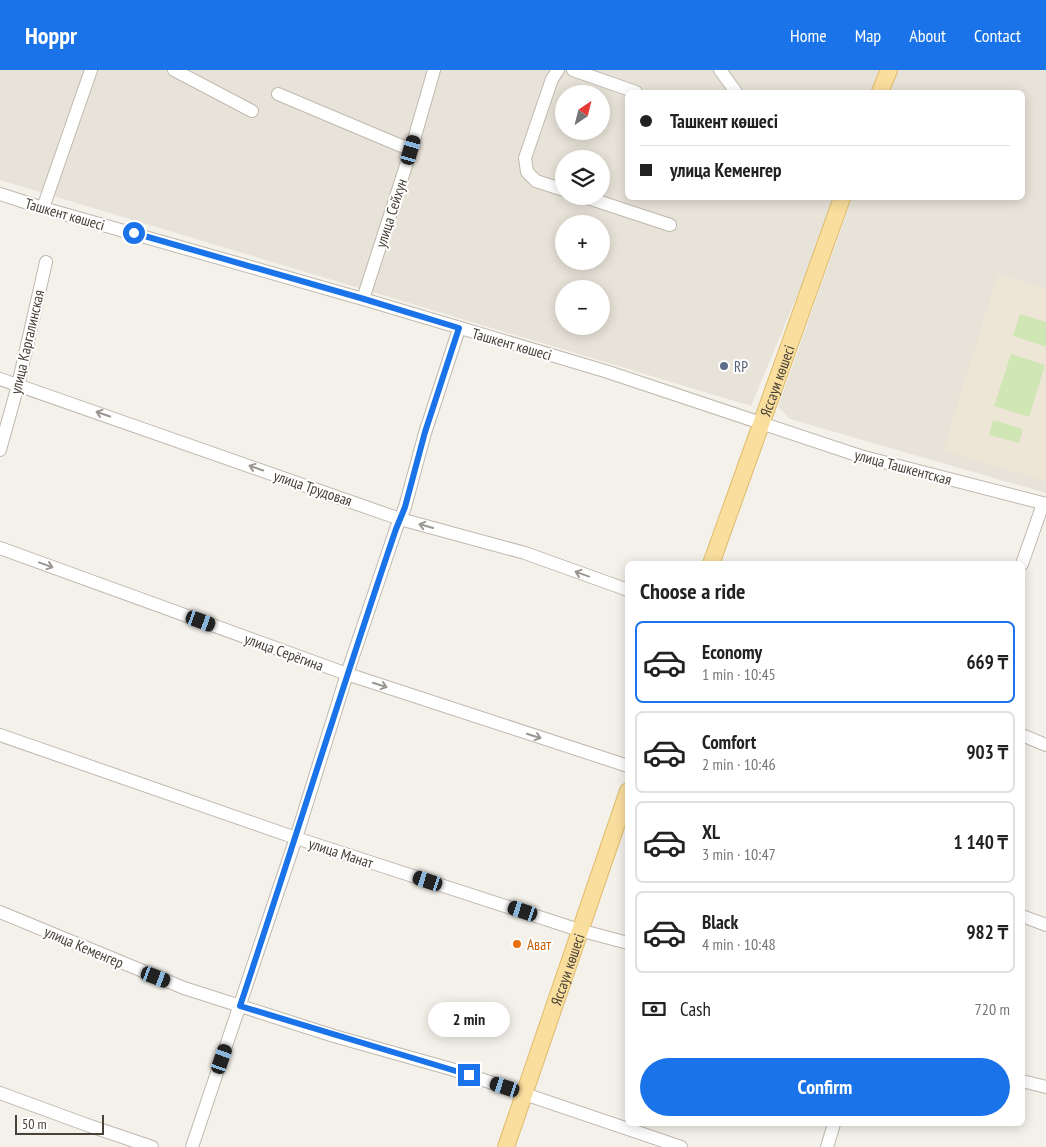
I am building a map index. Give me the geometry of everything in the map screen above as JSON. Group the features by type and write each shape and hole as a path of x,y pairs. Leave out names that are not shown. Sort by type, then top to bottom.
{"main road":[{"path":"881,90 889,70"},
{"name":"Яссауи көшесі","path":"712,561 841,200"},
{"name":"Яссауи көшесі","path":"506,1147 625,801"}],"street":[{"path":"44,208 91,70"},
{"path":"174,70 252,111"},
{"name":"улица Сейхун","path":"364,299 434,70"},
{"path":"555,187 536,181 527,172 525,158 552,79 558,70"},
{"path":"573,70 630,90"},
{"path":"720,70 735,90"},
{"path":"278,94 411,150"},
{"name":"Ташкент көшесі","path":"0,194 364,299 604,371 762,423"},
{"path":"609,205 670,225"},
{"name":"улица Каргалинская","path":"0,450 18,385 46,262"},
{"path":"192,1147 296,838 347,674 405,507 425,432 459,328"},
{"name":"улица Трудовая","path":"0,379 400,519 525,553 625,589"},
{"name":"улица Ташкентская","path":"762,423 860,456 1045,504"},
{"path":"1023,561 1045,504"},
{"name":"улица Серёгина","path":"0,548 347,674 625,765"},
{"name":"улица Манат","path":"0,735 296,838 580,930 625,942"},
{"path":"1025,736 1046,745"},
{"name":"улица Кеменгер","path":"0,912 128,966 240,1006 523,1093 681,1147"},
{"path":"1025,917 1046,925"},
{"path":"1025,1082 1046,1087"},
{"path":"0,1093 152,1147"},
{"path":"827,1147 833,1126"}],"shaded area":[{"path":"0,70 883,70 876,90 625,90 625,200 837,200 751,406 0,180"},
{"path":"897,70 1046,70 1046,493 790,419 778,407 851,200 1025,200 1025,90 890,90"},
{"path":"998,274 1046,289 1046,481 943,451"}],"green space":[{"path":"1020,314 1046,322 1046,347 1013,336"},
{"path":"1011,354 1045,365 1029,417 994,406"},
{"path":"993,420 1023,429 1019,443 989,435"}],"place":[{"name":"RP","path":"724,366"},
{"name":"Ават","path":"517,944"}],"route":[{"path":"134,233 459,328 425,432 405,507 347,674 302,819 240,1006 334,1036 469,1075"}]}
